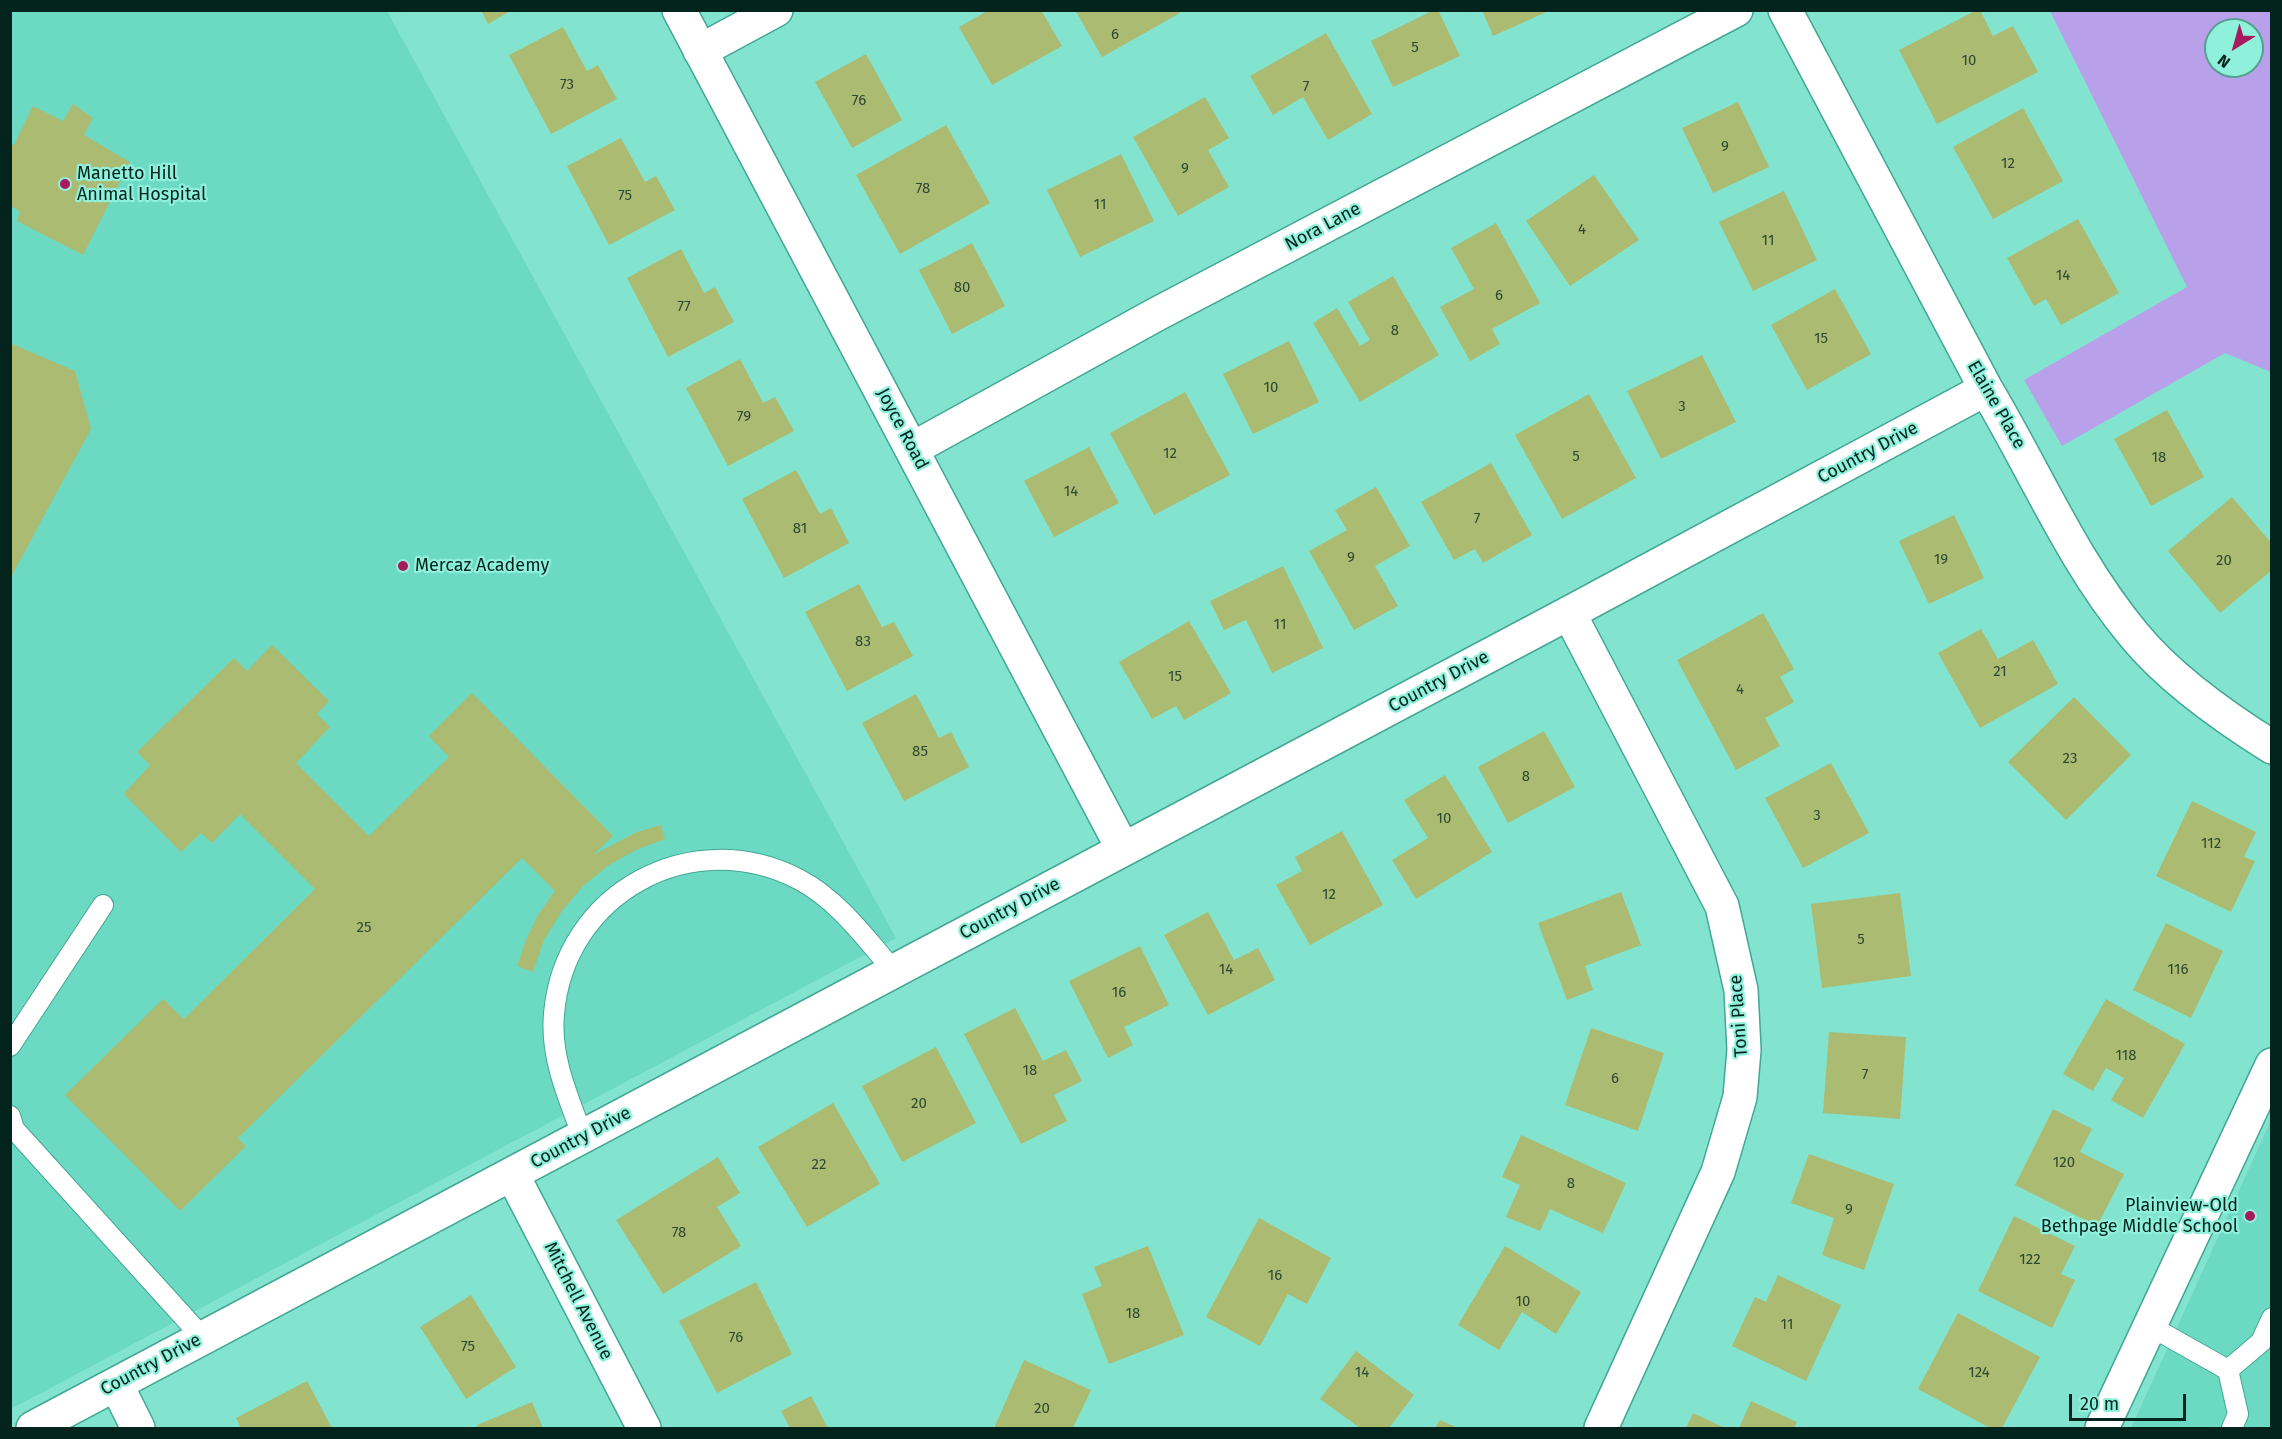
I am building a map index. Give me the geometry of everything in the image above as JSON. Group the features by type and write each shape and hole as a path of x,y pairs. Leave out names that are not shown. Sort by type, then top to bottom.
{"street":[{"name":"Joyce Road","path":"679,10 1123,849"},
{"path":"700,51 776,10"},
{"name":"Nora Lane","path":"912,449 1157,314 1736,10"},
{"name":"Elaine Place","path":"1785,10 1986,389 2020,445 2086,570 2134,636 2164,667 2236,725 2271,747"},
{"name":"Country Drive","path":"33,1428 1569,613 1986,389"},
{"name":"Toni Place","path":"1569,613 1722,906 1741,990 1744,1050 1740,1096 1718,1172 1601,1428"},
{"path":"2103,1428 2271,1067"},
{"name":"Mitchell Avenue","path":"513,1174 644,1428"},
{"path":"116,1384 138,1428"}],"lane":[{"path":"583,1137 558,1069 554,1043 557,988 565,962 578,938 594,916 613,898 637,881 662,870 690,862 709,860 747,862 774,868 824,895 845,915 894,971"},
{"path":"10,1046 103,905"},
{"path":"10,1116 14,1129 203,1338"},
{"path":"2228,1370 2261,1342 2271,1318"},
{"path":"2150,1326 2228,1370 2238,1414 2232,1428"}],"shaded area":[{"name":"Mercaz Academy","path":"11,11 387,11 896,938 11,1409"},
{"path":"2050,11 2272,11 2271,372 2225,353 2062,446 2024,380 2187,287"},
{"name":"Plainview-Old Bethpage Middle School","path":"2271,1120 2271,1428 2131,1428 2184,1312"}],"building":[{"path":"481,10 512,10 488,24"},
{"path":"989,10 1041,10 1062,46 992,85 959,27"},
{"path":"1075,10 1179,10 1180,13 1102,57"},
{"path":"1438,10 1460,56 1393,87 1371,41"},
{"path":"1482,10 1551,10 1493,36"},
{"path":"1980,10 1993,36 2013,26 2038,72 1937,124 1899,50"},
{"path":"563,27 587,71 598,65 617,99 551,134 509,55"},
{"path":"1326,33 1372,114 1328,140 1303,97 1273,115 1250,76"},
{"path":"866,54 902,120 852,148 815,82"},
{"path":"1205,97 1229,138 1208,150 1229,187 1178,216 1133,137"},
{"path":"1738,102 1769,167 1713,193 1682,128"},
{"name":"Manetto Hill Animal Hospital","path":"73,104 93,118 84,135 130,162 83,255 17,221 20,211 10,206 10,144 14,145 33,106 63,121"},
{"path":"2023,108 2063,181 1993,219 1953,147"},
{"path":"946,125 990,203 900,254 856,175"},
{"path":"621,138 645,182 656,176 675,210 609,245 567,166"},
{"path":"1121,154 1154,221 1080,257 1047,190"},
{"path":"1594,175 1639,240 1570,286 1526,221"},
{"path":"1784,191 1817,260 1753,291 1719,222"},
{"path":"2078,219 2119,293 2061,325 2046,299 2034,306 2007,258"},
{"path":"1496,223 1540,303 1492,329 1500,344 1470,361 1440,307 1474,289 1451,248"},
{"path":"972,243 1005,306 952,334 919,270"},
{"path":"681,249 704,293 715,287 734,322 668,357 627,278"},
{"path":"1393,276 1439,355 1360,402 1313,323 1337,308 1360,346 1370,340 1348,302"},
{"path":"1835,289 1871,354 1807,390 1771,325"},
{"path":"1289,341 1319,402 1253,434 1223,374"},
{"path":"10,343 75,371 91,429 10,579"},
{"path":"1702,355 1736,422 1661,459 1627,391"},
{"path":"740,359 763,403 775,397 794,431 728,466 686,388"},
{"path":"1185,392 1230,475 1154,515 1110,433"},
{"path":"1589,394 1636,478 1562,519 1515,435"},
{"path":"2167,410 2204,477 2151,506 2114,439"},
{"path":"1089,447 1119,503 1054,537 1024,481"},
{"path":"1491,463 1532,535 1483,563 1475,549 1454,560 1421,502"},
{"path":"796,470 820,514 831,508 849,543 784,578 742,499"},
{"path":"1376,487 1410,546 1375,566 1398,606 1354,630 1309,551 1347,530 1335,510"},
{"path":"2232,497 2272,544 2272,570 2220,613 2168,551"},
{"path":"1954,515 1984,578 1929,604 1899,541"},
{"path":"1283,566 1323,648 1272,673 1246,620 1224,630 1210,601"},
{"path":"859,584 882,627 894,622 913,656 847,691 805,612"},
{"path":"1763,613 1794,669 1780,677 1794,702 1765,718 1780,746 1736,770 1677,660"},
{"path":"1189,621 1231,693 1184,720 1176,706 1152,719 1119,662"},
{"path":"1981,629 1998,659 2033,640 2058,684 1980,728 1938,653"},
{"path":"272,645 329,701 317,714 330,727 296,763 369,836 449,757 429,736 472,693 613,836 593,855 637,832 661,825 665,839 636,850 609,865 584,885 562,911 544,940 533,972 517,966 538,915 555,891 522,858 238,1138 246,1146 180,1211 65,1095 163,999 184,1019 315,889 240,814 212,843 201,833 181,852 124,794 150,765 137,752 234,658 247,671"},
{"path":"916,694 939,738 951,732 969,767 904,801 862,723"},
{"path":"2074,697 2131,755 2066,820 2008,762"},
{"path":"1544,731 1575,787 1508,823 1478,767"},
{"path":"1831,763 1869,833 1803,868 1765,798"},
{"path":"1445,775 1492,852 1416,899 1392,860 1428,838 1404,800"},
{"path":"2192,801 2256,832 2244,857 2255,861 2231,912 2156,876"},
{"path":"1342,831 1383,905 1310,945 1276,885 1302,871 1295,857"},
{"path":"1621,892 1641,945 1585,966 1593,990 1567,1000 1538,923"},
{"path":"1900,893 1911,976 1822,988 1811,904"},
{"path":"1208,912 1234,960 1258,948 1275,980 1208,1015 1164,935"},
{"path":"2166,923 2223,951 2191,1018 2133,990"},
{"path":"1140,946 1169,1005 1124,1027 1133,1045 1108,1058 1069,981"},
{"path":"2106,999 2185,1044 2143,1118 2111,1100 2124,1078 2106,1068 2093,1091 2063,1074"},
{"path":"1015,1008 1043,1061 1066,1050 1082,1081 1054,1095 1067,1121 1021,1144 964,1034"},
{"path":"1591,1028 1664,1053 1638,1131 1565,1105"},
{"path":"1829,1032 1906,1037 1900,1119 1823,1113"},
{"path":"936,1047 976,1123 902,1162 862,1086"},
{"path":"833,1103 880,1184 807,1227 758,1147"},
{"path":"2053,1109 2092,1129 2080,1152 2124,1174 2097,1226 2015,1185"},
{"path":"1521,1135 1626,1183 1603,1233 1550,1209 1540,1231 1506,1217 1520,1185 1502,1177"},
{"path":"1809,1154 1894,1184 1864,1270 1822,1255 1834,1218 1791,1203"},
{"path":"718,1157 740,1193 717,1207 741,1246 663,1294 616,1220"},
{"path":"2014,1216 2075,1246 2061,1274 2075,1280 2052,1328 1978,1291"},
{"path":"1259,1218 1331,1258 1307,1304 1288,1294 1260,1346 1206,1317"},
{"path":"1148,1246 1184,1335 1109,1364 1082,1294 1102,1286 1094,1267"},
{"path":"1505,1246 1581,1292 1556,1334 1522,1312 1499,1350 1458,1325"},
{"path":"1778,1275 1841,1305 1806,1381 1732,1346 1755,1297 1766,1302"},
{"path":"756,1282 792,1354 717,1393 679,1321"},
{"path":"471,1295 516,1367 466,1399 420,1327"},
{"path":"1958,1313 2040,1357 2002,1428 1990,1428 1918,1389"},
{"path":"1356,1351 1414,1395 1389,1428 1360,1428 1320,1399"},
{"path":"1024,1360 1091,1390 1073,1428 994,1428"},
{"path":"307,1381 332,1428 241,1428 236,1418"},
{"path":"811,1396 828,1428 790,1428 781,1411"},
{"path":"1751,1401 1797,1422 1794,1428 1739,1428"},
{"path":"532,1402 543,1428 478,1428 477,1425"},
{"path":"1693,1413 1725,1428 1686,1428"},
{"path":"1440,1420 1458,1428 1435,1428"}],"place":[{"name":"Manetto Hill Animal Hospital","path":"65,184"},
{"name":"Mercaz Academy","path":"403,566"},
{"name":"Plainview-Old Bethpage Middle School","path":"2250,1216"}]}
